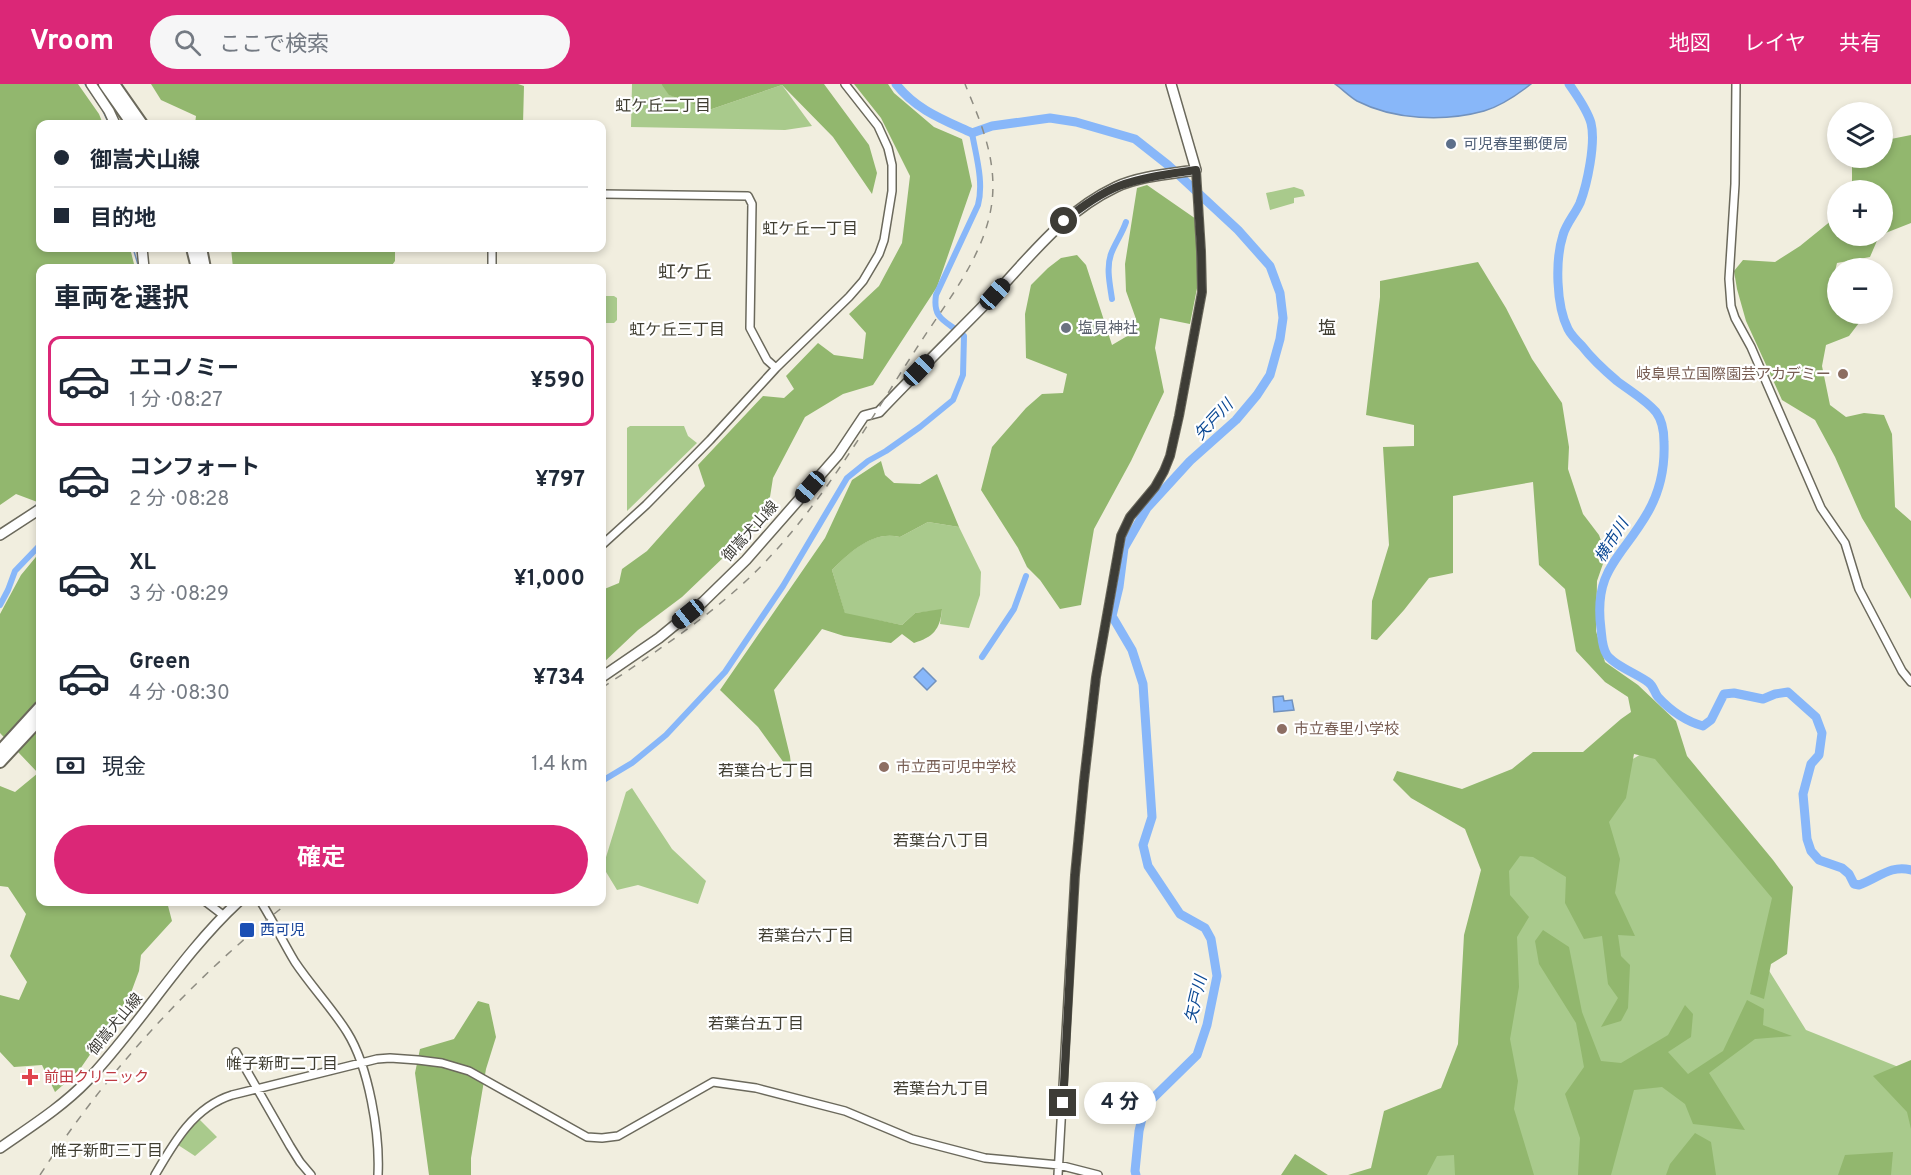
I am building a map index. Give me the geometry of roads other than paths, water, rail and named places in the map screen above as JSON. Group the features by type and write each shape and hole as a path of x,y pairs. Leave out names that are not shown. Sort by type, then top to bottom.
{"highway":[{"path":"104,84 129,120"},
{"path":"114,84 139,120"},
{"path":"0,750 36,711"},
{"path":"0,764 36,723"}],"main road":[{"path":"91,84 113,120"},
{"path":"1171,84 1196,170"},
{"name":"御嵩犬山線","path":"606,674 703,602 739,567 838,455 864,416 879,412 1054,229 1074,213 1118,186 1145,178 1196,170"},
{"path":"0,535 36,512"},
{"name":"御嵩犬山線","path":"0,1148 66,1101 88,1080 223,915 233,906"}],"street":[{"path":"606,542 633,518 710,440 776,368 849,297 872,265 884,240 892,191 892,165 888,148 878,126 845,84"},
{"path":"1736,84 1731,306 1821,508 1845,543 1859,589 1902,671 1911,682"},
{"path":"1059,1175 1075,875 1096,677 1121,536 1130,517 1155,487 1172,451 1202,292 1196,170"},
{"path":"606,194 748,196 752,204 750,328 767,360 776,368"},
{"path":"211,906 223,915"},
{"path":"263,906 296,963 348,1033 361,1063 379,1147 378,1175"},
{"path":"236,1052 300,1162 311,1175"},
{"path":"155,1175 184,1129 202,1110 223,1098 377,1059 401,1058 455,1066 487,1080 587,1137 618,1136 713,1082 756,1088 845,1111 912,1139 985,1158 1059,1165 1098,1175"}],"water":[{"path":"1335,84 1531,84 1509,100 1490,109 1469,115 1436,118 1403,115 1371,107 1354,99"},
{"path":"923,668 936,681 927,690 914,677"},
{"path":"1283,696 1284,701 1292,700 1294,710 1274,712 1273,697"}],"waterway":[{"path":"85,84 107,120"},
{"name":"矢戸川","path":"896,84 921,108 972,133 992,126 1050,118 1076,122 1135,139 1168,165 1238,230 1270,266 1280,293 1283,318 1270,375 1236,420 1190,461 1147,508 1124,548 1119,587 1112,616 1132,650 1143,684 1152,817 1143,845 1148,866 1180,914 1205,928 1211,939 1217,976 1207,1025 1197,1055 1145,1106 1139,1131 1136,1175"},
{"name":"横市川","path":"1569,84 1589,118 1592,141 1590,164 1583,195 1564,231 1560,245 1558,282 1561,308 1568,329 1594,360 1656,412 1661,422 1664,438 1663,469 1656,496 1638,528 1612,565 1601,592 1601,629 1605,652 1610,659 1650,684 1658,697 1673,711 1703,726 1711,720 1724,694 1734,693 1763,699 1788,692 1816,717 1822,733 1819,755 1811,764 1803,794 1807,839 1811,851 1819,860 1842,868 1849,874 1854,884 1859,885 1897,869 1911,870"},
{"path":"606,779 632,763 666,735 725,672 783,586 847,478 868,461 920,427 953,400 963,375 964,336 942,320 935,304 936,295 978,205 980,196 980,178 972,133"},
{"path":"1112,299 1109,276 1110,259 1126,222"},
{"path":"134,252 138,264"},
{"path":"31,509 36,505"},
{"path":"0,605 15,571 36,549"},
{"path":"982,657 1014,609 1026,576"}],"railway":[{"path":"606,685 712,610 747,580 796,527 860,438 963,277 982,241 988,222 993,186 990,156 977,113 965,84"},
{"path":"40,1175 94,1099 153,1028 219,963 284,906"}],"place":[{"name":"可児春里郵便局","path":"1451,144"},
{"name":"塩見神社","path":"1066,328"},
{"name":"岐阜県立国際園芸アカデミー","path":"1843,374"},
{"name":"市立春里小学校","path":"1282,729"},
{"name":"市立西可児中学校","path":"884,767"},
{"name":"西可児","path":"247,930"},
{"name":"前田クリニック","path":"30,1077"}],"district":[{"name":"虹ケ丘二丁目","path":"663,105"},
{"name":"虹ケ丘一丁目","path":"810,228"},
{"name":"虹ケ丘","path":"685,272"},
{"name":"塩","path":"1327,328"},
{"name":"虹ケ丘三丁目","path":"677,329"},
{"name":"若葉台七丁目","path":"766,770"},
{"name":"若葉台八丁目","path":"941,840"},
{"name":"若葉台六丁目","path":"806,935"},
{"name":"若葉台五丁目","path":"756,1023"},
{"name":"帷子新町二丁目","path":"282,1063"},
{"name":"若葉台九丁目","path":"941,1088"},
{"name":"帷子新町三丁目","path":"107,1150"}]}
